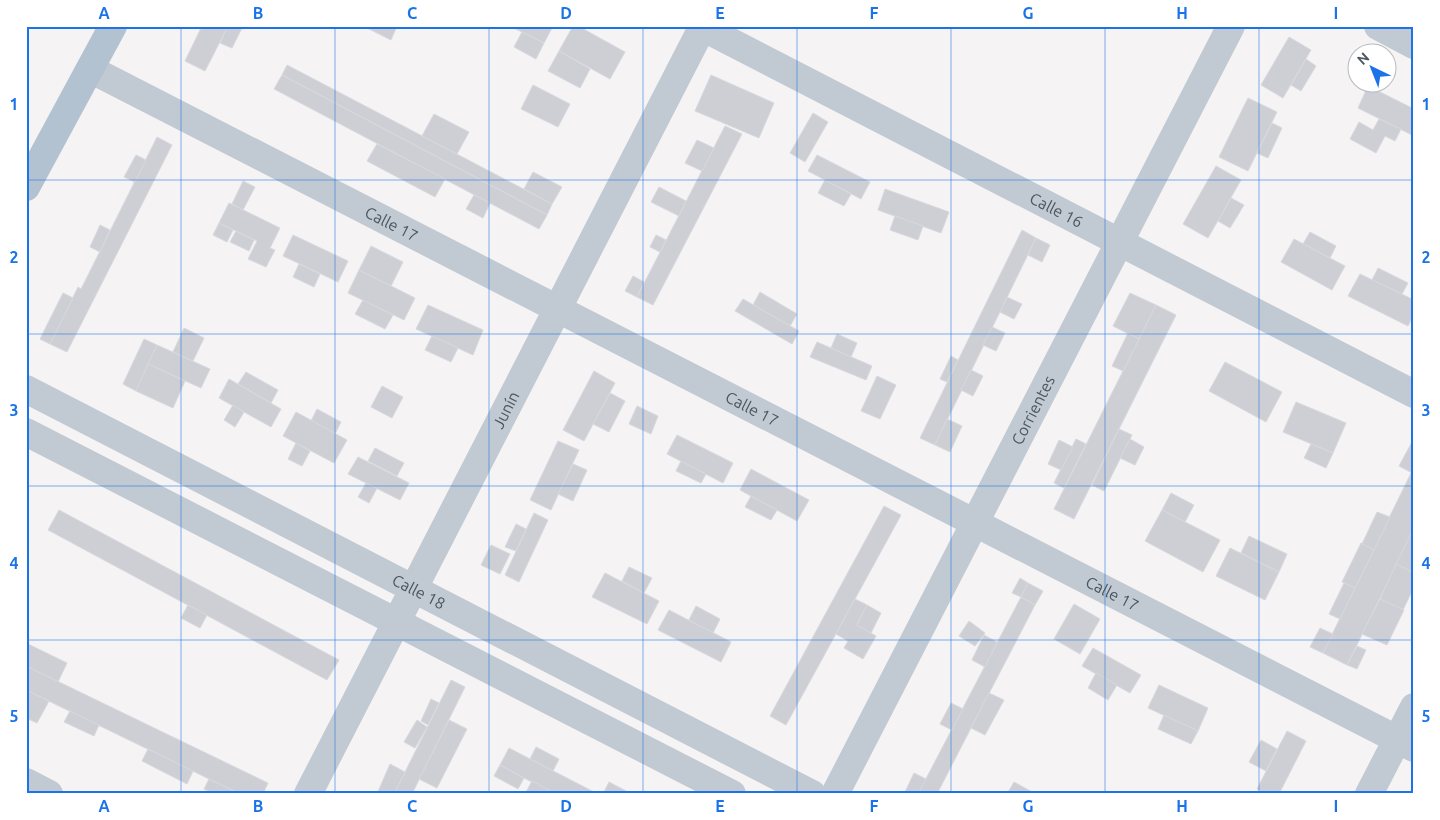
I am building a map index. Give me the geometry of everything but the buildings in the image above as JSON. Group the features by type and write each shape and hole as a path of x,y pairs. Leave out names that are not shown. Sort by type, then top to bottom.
{"main road":[{"path":"26,187 112,26"}],"street":[{"name":"Corrientes","path":"835,794 1231,26"},
{"path":"1378,26 1414,44"},
{"name":"Calle 16","path":"702,27 1414,394"},
{"name":"Junín","path":"308,794 702,27"},
{"name":"Calle 17","path":"90,69 1405,744"},
{"name":"Calle 18","path":"26,389 812,794"},
{"path":"26,432 732,794"},
{"path":"1369,794 1405,744 1414,707"},
{"path":"26,782 49,794"}]}
